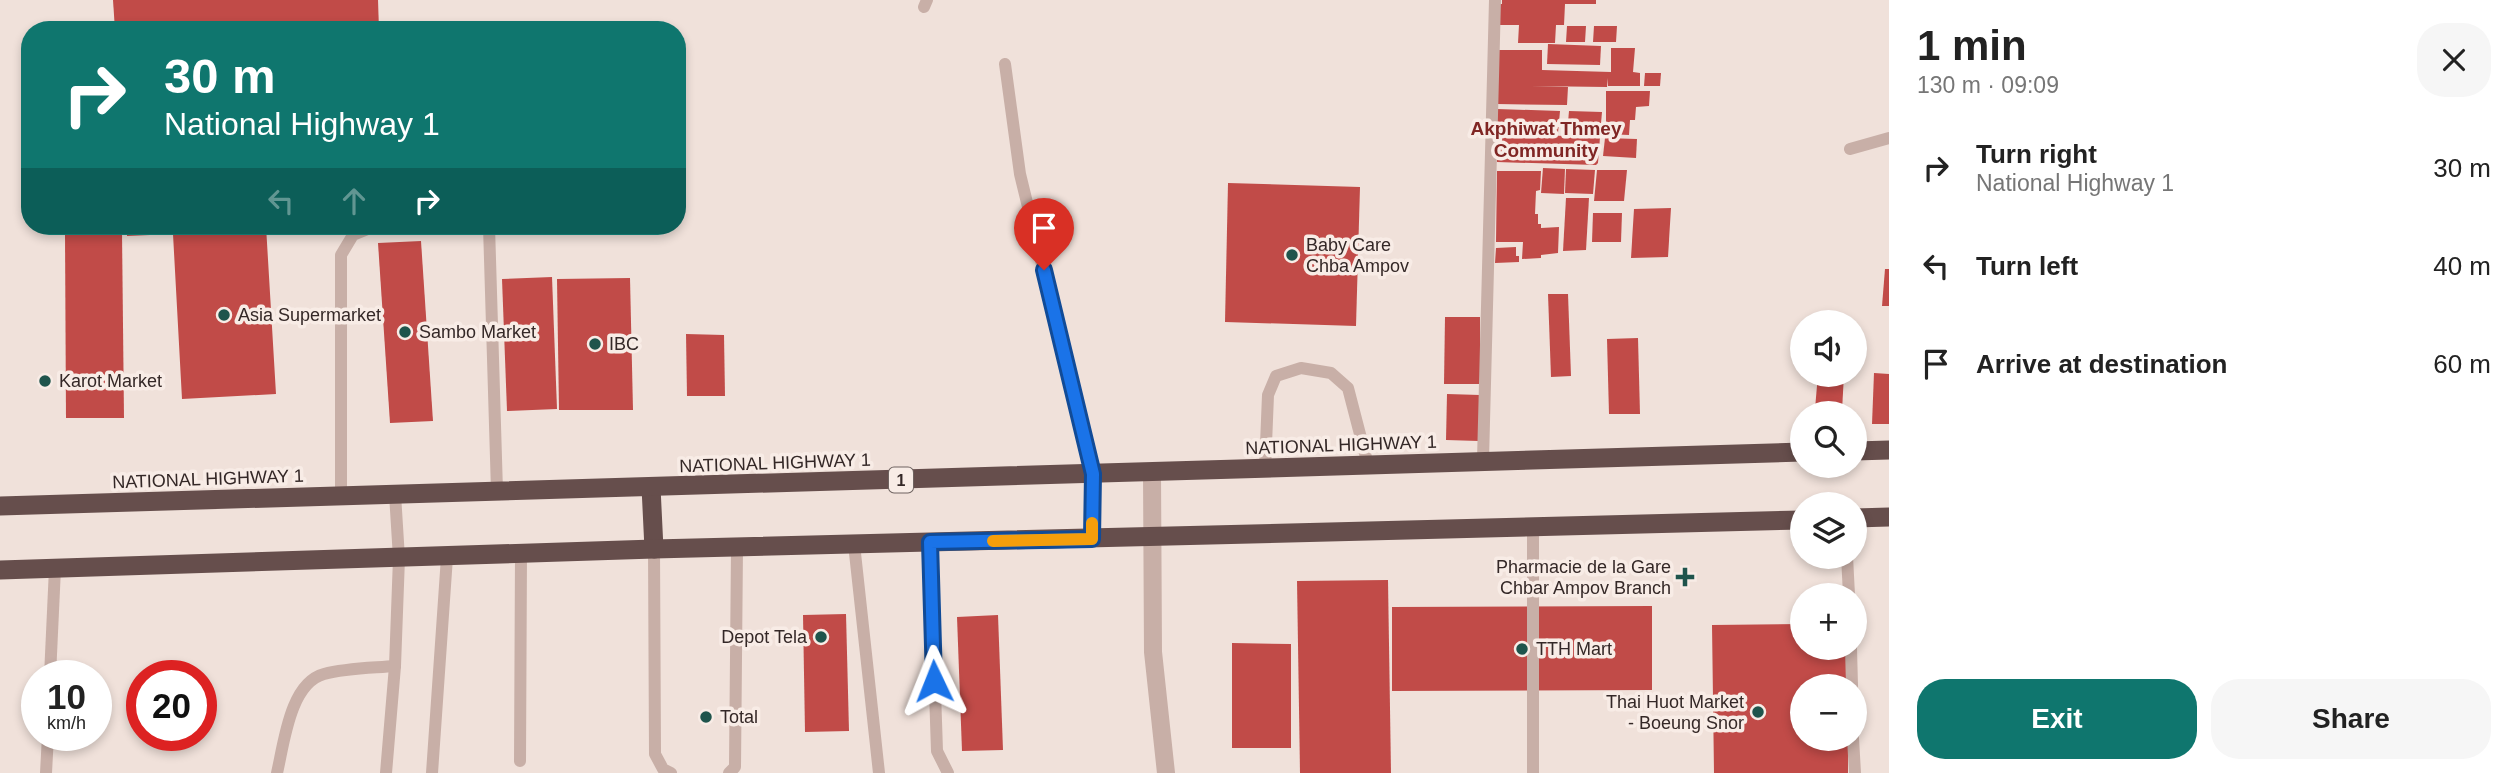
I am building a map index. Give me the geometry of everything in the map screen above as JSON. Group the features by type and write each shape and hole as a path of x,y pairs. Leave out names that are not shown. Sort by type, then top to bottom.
{"highway":[{"path":"1867,450 1889,450"},
{"name":"NATIONAL HIGHWAY 1","path":"0,506 1790,452"},
{"path":"651,487 654,549"},
{"path":"1867,518 1889,517"},
{"path":"0,570 654,549 1790,520"}],"street":[{"path":"1152,473 1153,652 1167,773"}],"lane":[{"path":"1483,460 1495,0"},
{"path":"1005,64 1020,174 1093,474 1092,539"},
{"path":"1850,149 1889,138"},
{"path":"341,496 341,255 353,235"},
{"path":"489,235 497,491"},
{"path":"1265,469 1268,395 1276,376 1301,368 1331,373 1348,388 1368,465"},
{"path":"386,773 395,666 399,558 395,494"},
{"path":"1533,528 1533,773"},
{"path":"930,542 937,751 948,773"},
{"path":"854,544 879,773"},
{"path":"729,773 735,767 737,548"},
{"path":"654,549 654,754 663,769 671,773"},
{"path":"520,761 521,554"},
{"path":"432,773 447,557"},
{"path":"51,660 55,568"},
{"path":"277,773 295,701 304,685 322,674 395,666"},
{"path":"46,773 47,751"},
{"path":"1853,751 1854,773"}],"building":[{"path":"113,0 378,0 379,21 114,21"},
{"path":"1502,0 1596,0 1596,4 1565,4 1564,25 1556,25 1555,43 1518,43 1519,25 1499,25 1499,4 1502,4"},
{"path":"1567,26 1586,26 1585,42 1566,42"},
{"path":"1594,26 1617,26 1616,42 1593,42"},
{"path":"1548,44 1601,46 1600,65 1547,64"},
{"path":"1611,48 1635,48 1633,72 1640,73 1640,86 1608,86 1608,78 1607,87 1531,86 1568,87 1567,105 1497,104 1498,50 1542,50 1542,70 1611,72"},
{"path":"1645,73 1661,73 1660,86 1644,86"},
{"path":"1606,91 1650,91 1649,106 1636,107 1635,120 1630,120 1629,135 1606,134"},
{"path":"1497,109 1560,111 1558,133 1497,132"},
{"path":"1569,111 1602,112 1600,135 1567,134"},
{"path":"1497,134 1600,137 1598,163 1497,162"},
{"path":"1605,138 1637,139 1636,158 1603,156"},
{"path":"1543,168 1565,169 1564,194 1541,193"},
{"path":"1566,169 1595,170 1593,194 1565,193"},
{"path":"1597,170 1627,170 1624,201 1594,201"},
{"path":"1497,171 1541,171 1540,190 1536,191 1535,214 1538,214 1541,228 1559,227 1558,253 1541,255 1541,258 1522,259 1523,242 1496,242"},
{"name":"Baby Care Chba Ampov","path":"1228,183 1360,187 1356,326 1225,322"},
{"path":"1566,198 1589,198 1586,250 1563,251"},
{"path":"1671,208 1668,257 1631,258 1634,209"},
{"path":"1593,213 1622,213 1621,242 1592,242"},
{"path":"65,235 122,235 124,418 66,418"},
{"name":"Asia Supermarket","path":"173,235 267,235 276,394 182,399"},
{"name":"Sambo Market","path":"421,241 433,421 390,423 378,243"},
{"path":"1516,247 1519,262 1495,263 1496,248"},
{"path":"1885,269 1889,269 1889,306 1882,306"},
{"path":"552,277 557,409 507,411 502,279"},
{"name":"IBC","path":"630,278 633,410 559,410 557,279"},
{"path":"1548,294 1568,294 1571,376 1551,377"},
{"path":"1445,317 1480,317 1480,384 1444,384"},
{"path":"686,334 724,335 725,396 687,396"},
{"path":"1638,338 1640,414 1609,414 1607,339"},
{"path":"1874,373 1889,374 1889,424 1872,424"},
{"path":"1817,387 1843,387 1843,401 1816,401"},
{"path":"1447,394 1480,395 1479,441 1446,440"},
{"path":"1388,580 1391,773 1300,773 1297,581"},
{"name":"TTH Mart","path":"1652,606 1652,690 1392,691 1392,607"},
{"path":"846,614 849,731 805,732 803,615"},
{"path":"998,615 1003,750 962,751 957,617"},
{"name":"Thai Huot Market - Boeung Snor","path":"1790,624 1790,660 1846,660 1847,674 1790,674 1790,751 1848,751 1848,773 1714,773 1712,625"},
{"path":"1232,643 1291,644 1291,748 1232,748"}],"slow traffic":[{"path":"993,541 1092,539 1092,523"}],"place":[{"name":"Baby Care Chba Ampov","path":"1292,255"},
{"name":"Asia Supermarket","path":"224,315"},
{"name":"Sambo Market","path":"405,332"},
{"name":"IBC","path":"595,344"},
{"name":"Karot Market","path":"45,381"},
{"name":"Pharmacie de la Gare Chbar Ampov Branch","path":"1685,577"},
{"name":"Depot Tela","path":"821,637"},
{"name":"TTH Mart","path":"1522,649"},
{"name":"Thai Huot Market - Boeung Snor","path":"1758,712"},
{"name":"Total","path":"706,717"}],"district":[{"name":"Akphiwat Thmey Community","path":"1546,139"}],"route":[{"path":"934,681 930,542 1092,539 1093,474 1044,270"}]}
